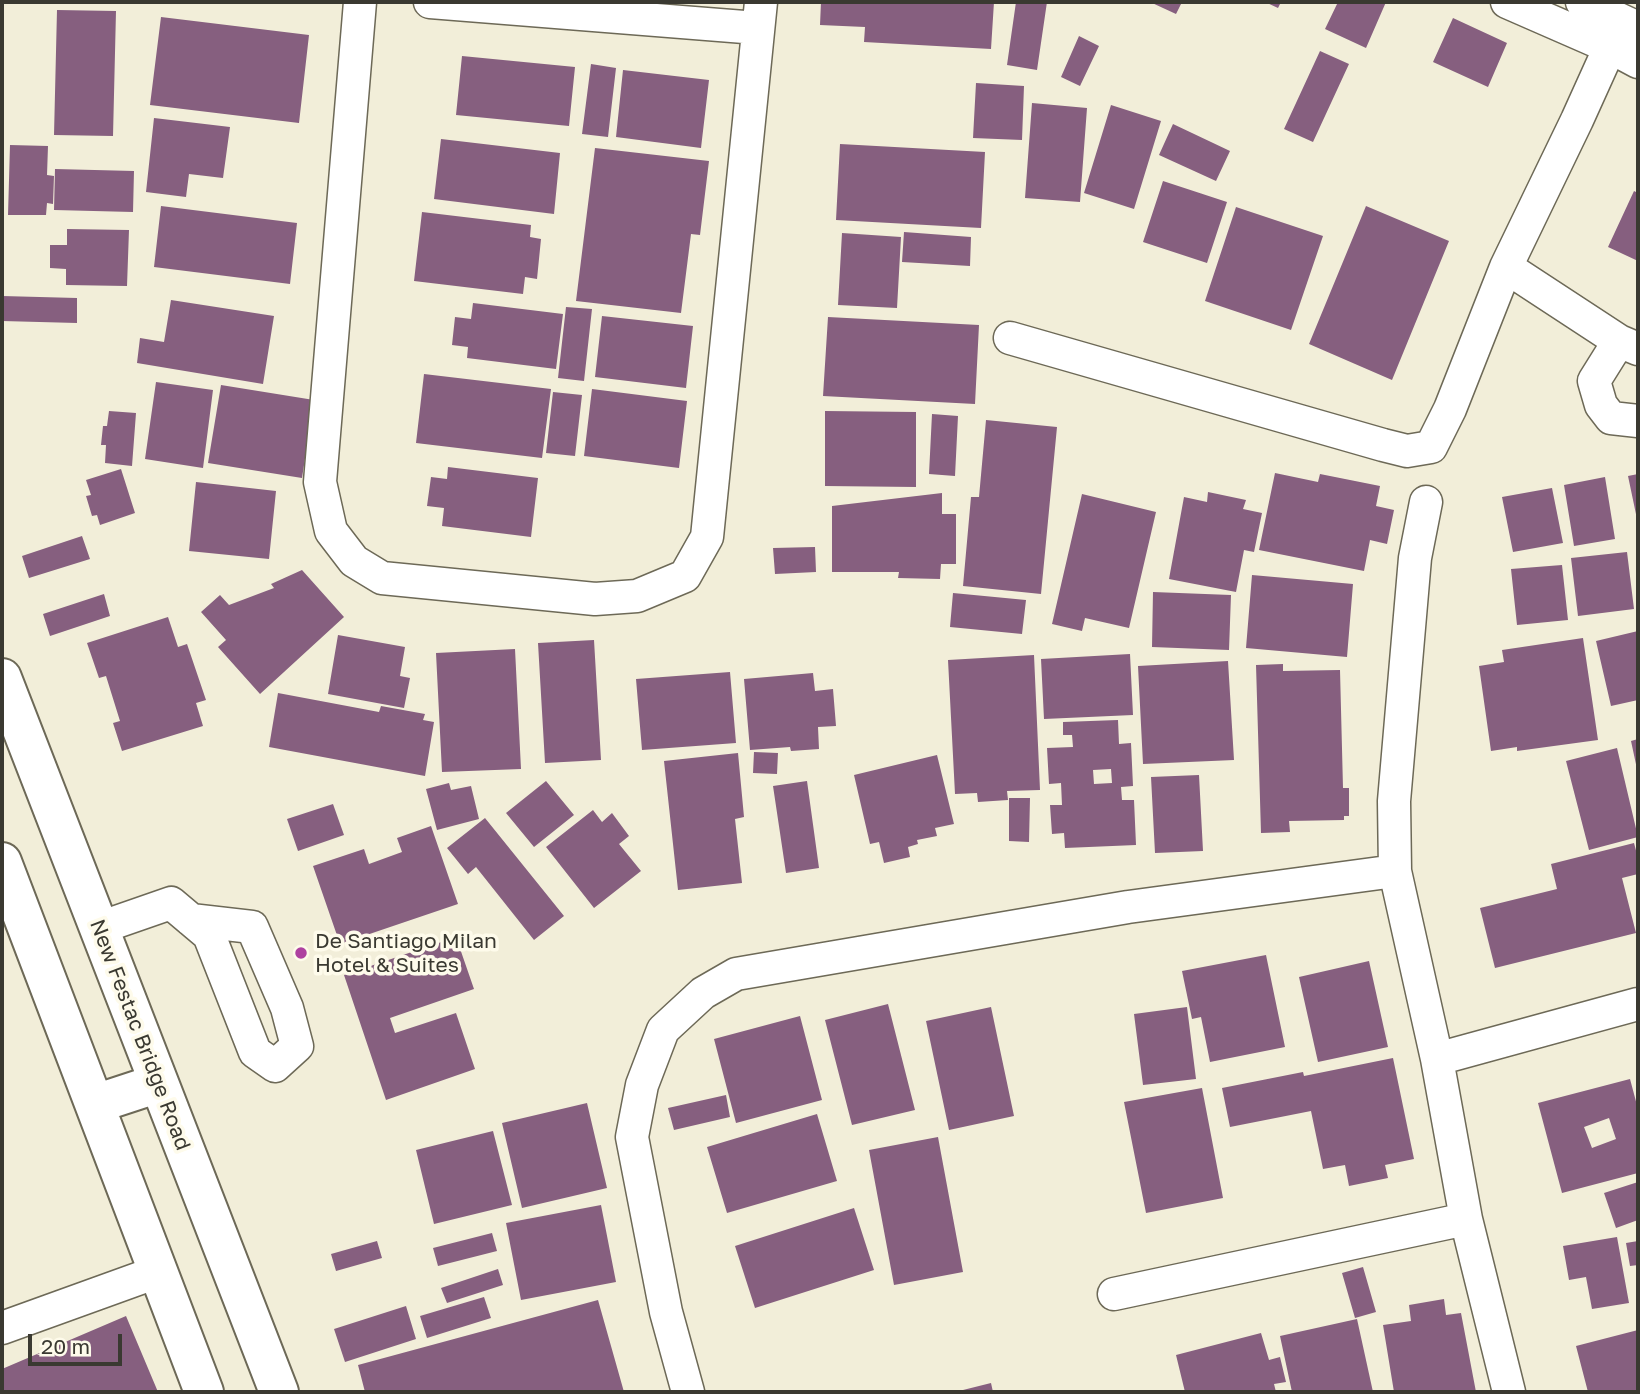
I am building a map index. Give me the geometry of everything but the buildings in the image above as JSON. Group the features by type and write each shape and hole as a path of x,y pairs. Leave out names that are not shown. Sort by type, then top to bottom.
{"main road":[{"name":"New Festac Bridge Road","path":"2,678 279,1392"},
{"path":"2,862 204,1392"},
{"path":"95,1104 159,1083"}],"street":[{"path":"360,2 320,482 331,531 354,561 382,578 595,599 637,596 685,576 707,537 759,15 430,2"},
{"path":"1507,2 1638,62"},
{"path":"1582,2 1638,28"},
{"path":"1010,338 1383,445 1407,451 1431,447 1450,409 1506,267 1610,47"},
{"path":"1506,267 1629,345 1594,381 1601,405 1611,418 1638,421"},
{"path":"1426,502 1415,558 1394,801 1395,871 1437,1059 1466,1219 1509,1392"},
{"path":"688,1392 666,1312 632,1137 642,1085 663,1030 703,993 736,974 1128,906 1395,871"},
{"path":"99,928 171,903 191,920"},
{"path":"1437,1059 1638,1004"},
{"path":"1114,1294 1466,1219"},
{"path":"2,1328 157,1272"}],"place":[{"name":"De Santiago Milan Hotel & Suites","path":"301,953"}]}
